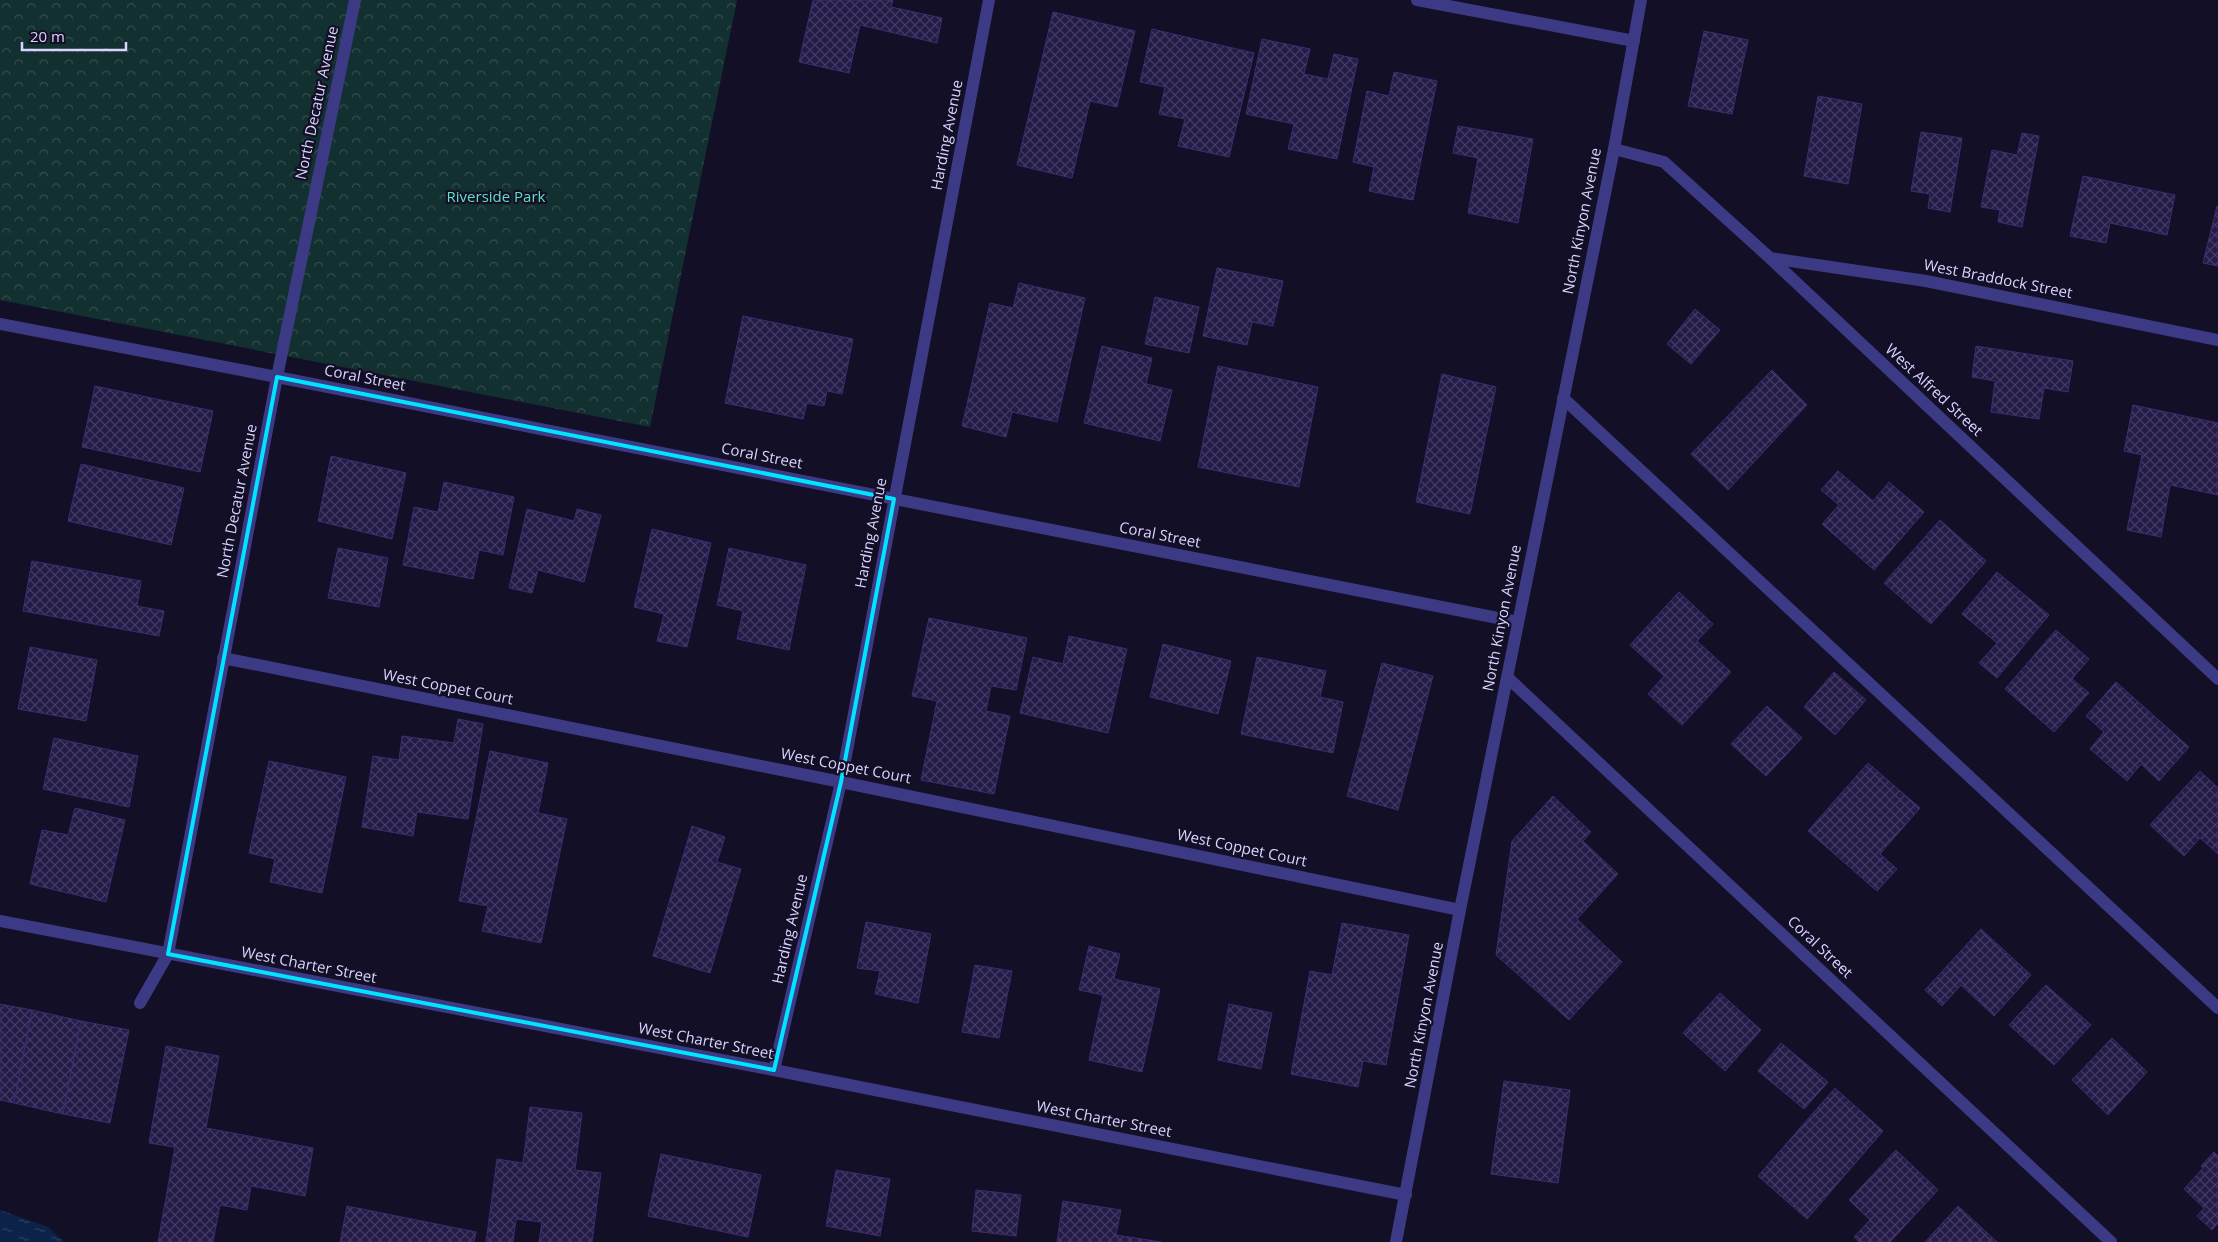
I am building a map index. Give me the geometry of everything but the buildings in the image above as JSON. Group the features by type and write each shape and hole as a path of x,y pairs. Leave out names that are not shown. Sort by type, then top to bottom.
{"street":[{"name":"North Decatur Avenue","path":"140,1003 168,954 277,377 354,0"},
{"name":"Harding Avenue","path":"774,1070 841,782 989,0"},
{"path":"1416,0 1634,41"},
{"name":"North Kinyon Avenue","path":"1398,1241 1460,910 1614,149 1641,0"},
{"name":"West Alfred Street","path":"1614,149 1664,162 1770,258 2218,679"},
{"name":"West Braddock Street","path":"1770,258 1926,281 2218,340"},
{"name":"Coral Street","path":"0,324 1518,622"},
{"path":"1563,398 2218,1008"},
{"name":"West Coppet Court","path":"224,658 841,782 1460,910"},
{"name":"Coral Street","path":"1507,677 2111,1242"},
{"name":"West Charter Street","path":"0,921 774,1070 1406,1195"}],"highlighted area":[{"path":"277,377 894,499 841,782 774,1070 168,954"}],"green space":[{"name":"Riverside Park","path":"0,0 737,0 650,427 0,300"}],"water":[{"path":"0,1210 48,1227 64,1242 0,1242"}]}
